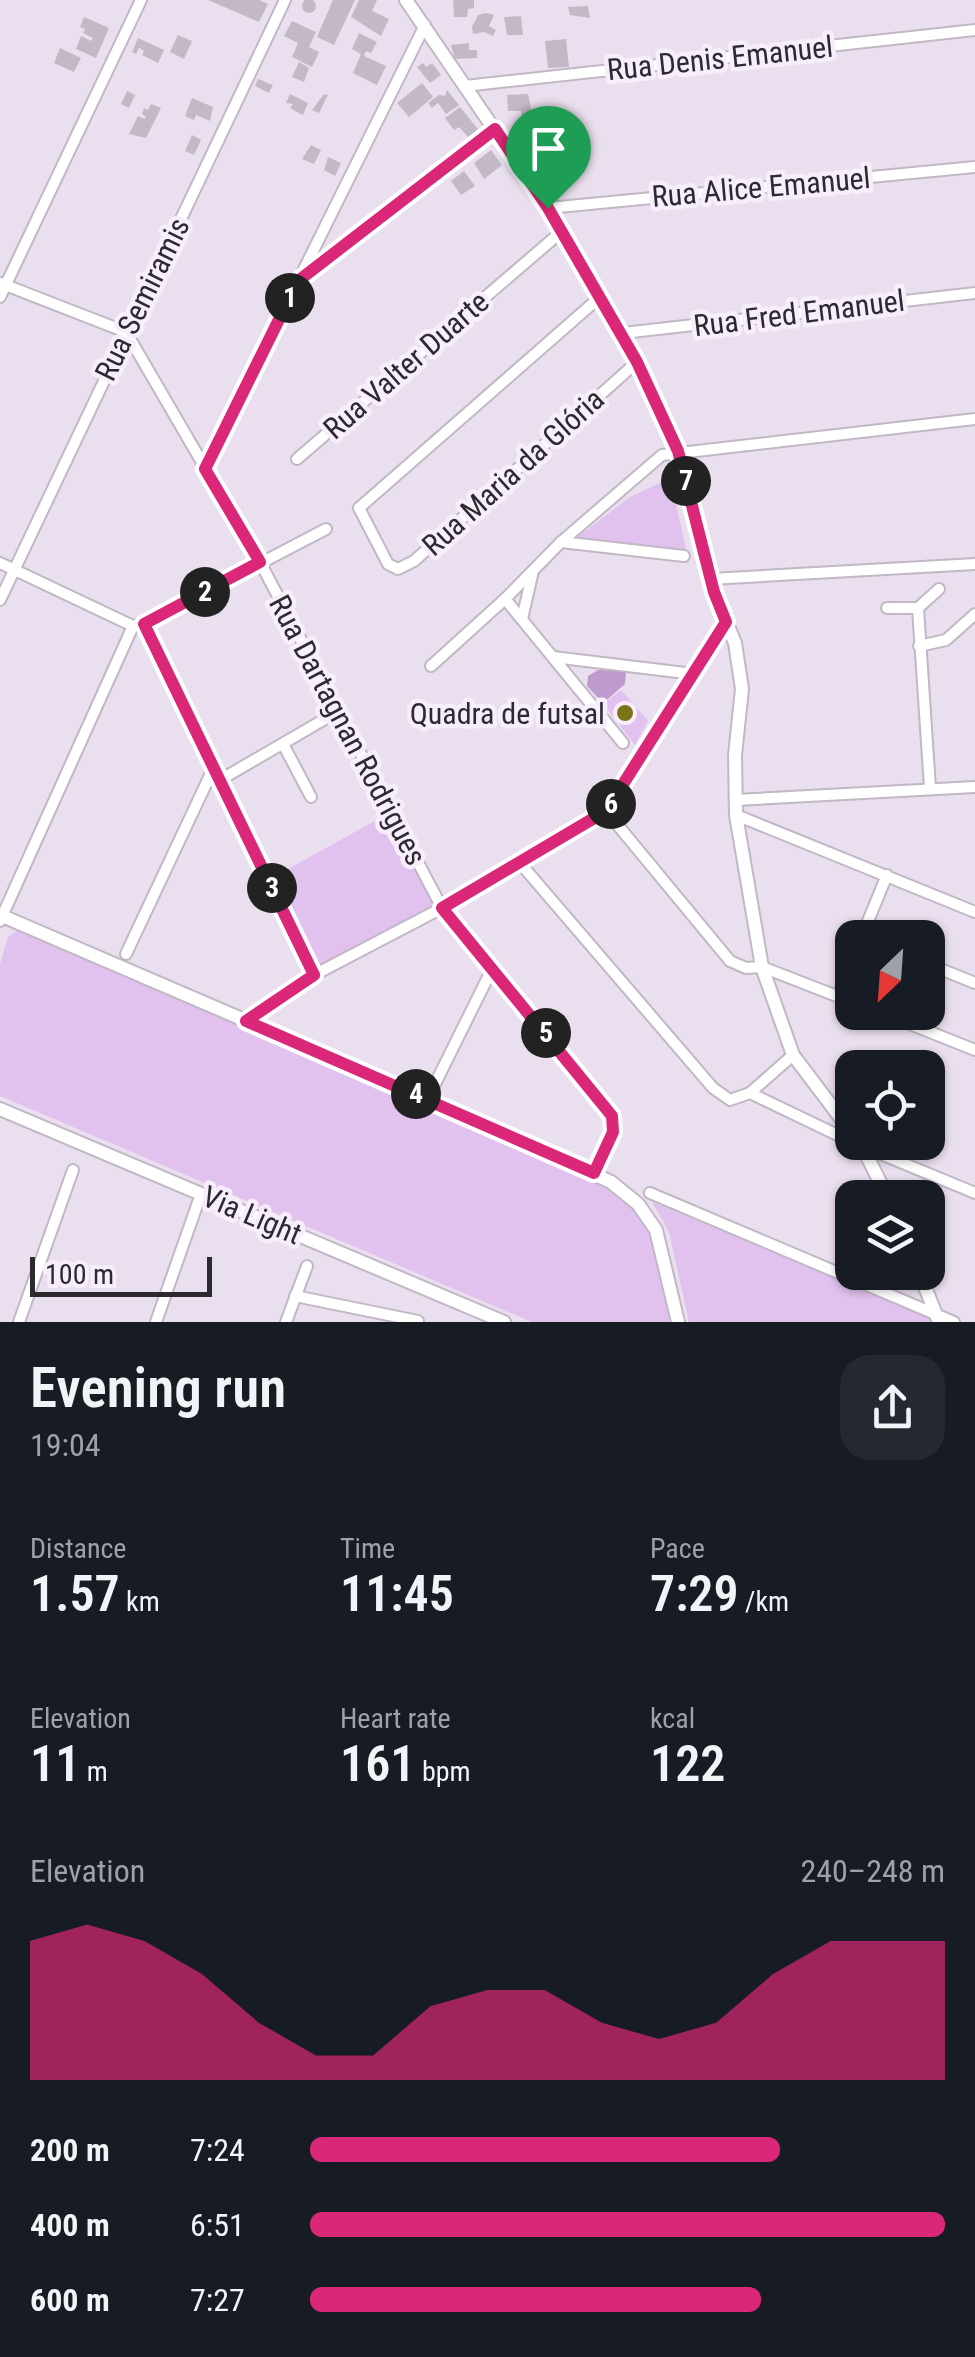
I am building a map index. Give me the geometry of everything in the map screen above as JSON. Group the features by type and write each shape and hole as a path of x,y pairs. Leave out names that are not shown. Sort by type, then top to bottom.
{"street":[{"path":"0,297 141,0"},
{"name":"Rua Semiramis","path":"0,600 286,0"},
{"path":"406,0 548,208 622,333 678,451 711,580 735,644 742,688 735,756 736,808 762,967 793,1055 835,1111"},
{"path":"205,469 425,25"},
{"name":"Rua Denis Emanuel","path":"465,86 975,30"},
{"path":"298,281 495,129"},
{"name":"Rua Alice Emanuel","path":"548,208 975,167"},
{"name":"Rua Valter Duarte","path":"296,458 561,232"},
{"path":"3,284 126,332"},
{"name":"Rua Fred Emanuel","path":"622,333 975,293"},
{"name":"Rua Maria da Glória","path":"600,297 359,508 388,564 398,569 405,567 637,362"},
{"name":"Rua Dartagnan Rodrigues","path":"126,332 260,562 442,908 612,1116 613,1132 594,1173"},
{"path":"430,666 561,542 662,455 975,419"},
{"path":"326,529 139,625 0,918 594,1173 632,1198 650,1220 659,1240 678,1322"},
{"path":"561,542 684,556"},
{"path":"0,563 139,625 214,767 314,975"},
{"path":"711,580 975,564"},
{"path":"522,619 534,570"},
{"path":"887,608 918,608 939,588"},
{"path":"505,599 623,742"},
{"path":"918,608 930,788"},
{"path":"919,646 946,640 975,614"},
{"path":"246,1021 314,975 442,908 606,811 726,622"},
{"path":"552,656 694,674"},
{"path":"220,780 337,712"},
{"path":"283,744 311,797"},
{"path":"126,954 214,767"},
{"path":"736,808 975,787"},
{"path":"736,808 975,912"},
{"path":"606,811 730,961 746,968 762,967 835,995"},
{"path":"520,862 713,1088 730,1100 750,1093 793,1055"},
{"path":"869,920 888,875"},
{"path":"434,1086 493,967"},
{"path":"945,971 975,983"},
{"path":"925,1030 975,1050"},
{"path":"750,1093 835,1133"},
{"name":"Via Light","path":"0,1109 504,1322"},
{"path":"897,1160 975,1193"},
{"path":"19,1322 74,1170"},
{"path":"650,1193 954,1322"},
{"path":"156,1322 201,1194"},
{"path":"286,1322 307,1266"},
{"path":"926,1290 937,1318"},
{"path":"295,1296 418,1321"}],"shaded area":[{"path":"670,478 686,548 680,553 575,539 630,497"},
{"path":"598,670 626,671 625,684 603,703 587,686 588,676"},
{"name":"Quadra de futsal","path":"621,690 648,721 635,745 603,704"},
{"path":"391,812 442,908 314,975 268,880"},
{"path":"21,928 618,1188 655,1233 673,1322 532,1322 0,1096 0,964 8,937"},
{"path":"652,1202 835,1279 835,1290 862,1290 935,1322 689,1322 669,1232"}],"building":[{"path":"309,-1 316,6 309,13 302,6"},
{"path":"208,0 259,0 268,4 259,22"},
{"path":"333,0 355,0 334,45 317,37"},
{"path":"359,0 377,0 372,11 389,19 381,36 351,17"},
{"path":"453,0 474,0 474,8 468,9 467,17 454,17"},
{"path":"588,6 590,18 570,15 568,7"},
{"path":"478,15 494,15 489,26 496,30 493,36 484,32 473,34"},
{"path":"521,16 523,35 507,35 504,17"},
{"path":"84,17 109,28 96,58 76,49 81,36 91,41 93,38 80,27"},
{"path":"292,21 316,32 309,47 319,52 312,67 292,57 298,43 284,36"},
{"path":"359,33 377,42 371,53 366,51 364,56 386,66 377,85 353,73 361,54 352,49"},
{"path":"178,35 192,41 184,59 170,52"},
{"path":"138,38 164,50 158,63 142,55 144,51 139,48 136,54 132,52"},
{"path":"566,39 569,67 548,68 545,41"},
{"path":"469,43 469,50 477,50 477,58 455,59 451,45"},
{"path":"60,48 81,58 74,72 54,63"},
{"path":"299,62 309,68 304,82 292,77"},
{"path":"423,63 426,67 432,63 441,75 430,83 417,67"},
{"path":"258,79 273,85 269,93 255,86"},
{"path":"422,83 433,97 409,117 397,103"},
{"path":"447,90 459,105 446,114 438,103 432,108 428,103 439,95 445,96"},
{"path":"127,91 135,95 129,108 121,104"},
{"path":"290,94 308,103 303,115 290,108 293,104 286,103"},
{"path":"324,94 328,95 319,113 312,110"},
{"path":"528,94 534,122 523,123 521,111 508,111 507,95"},
{"path":"192,98 213,107 210,121 196,115 194,120 185,116"},
{"path":"151,104 161,108 146,138 129,134 138,116 145,119 144,108 148,110"},
{"path":"460,107 482,134 478,137 476,134 469,138 459,127 454,130 445,118"},
{"path":"192,135 201,140 194,155 185,151"},
{"path":"311,145 321,150 314,164 302,159"},
{"path":"491,150 502,165 484,179 474,163"},
{"path":"328,157 341,163 335,176 324,170"},
{"path":"464,171 475,186 461,195 451,181"}],"place":[{"name":"Quadra de futsal","path":"625,713"}],"route":[{"path":"495,129 548,208 622,333 678,451 714,592 726,622 606,811 442,908 612,1116 613,1132 594,1173 246,1021 314,975 144,624 260,562 205,469 298,281 495,129"}]}
